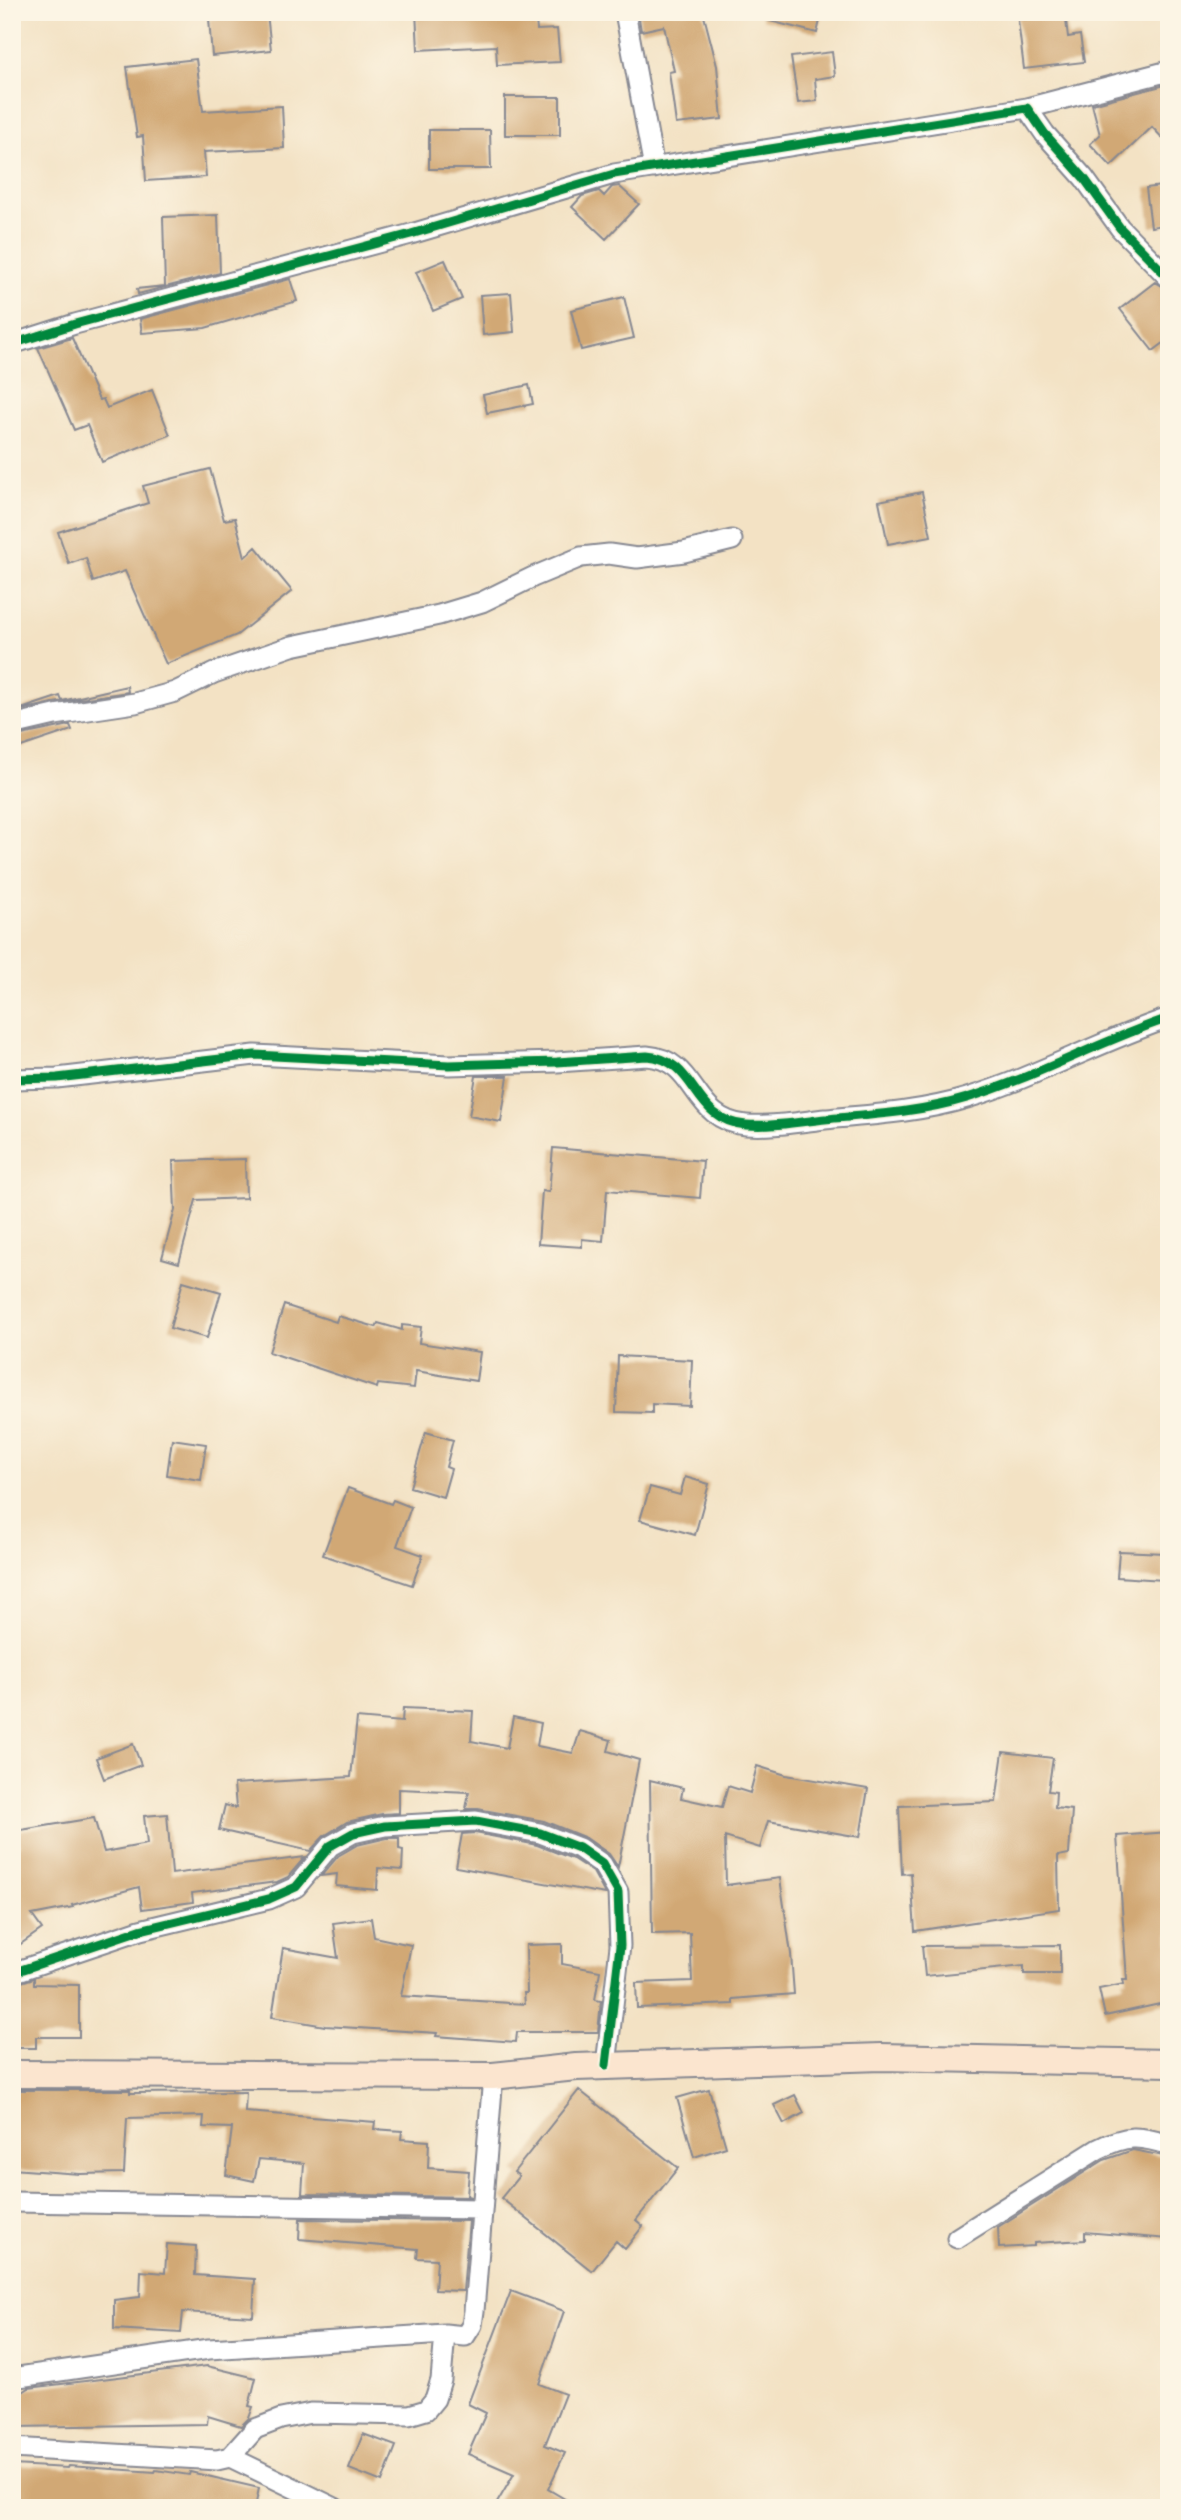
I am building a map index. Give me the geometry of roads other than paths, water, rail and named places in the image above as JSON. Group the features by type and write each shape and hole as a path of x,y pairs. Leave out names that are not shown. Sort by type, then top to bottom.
{"main road":[{"path":"12,2074 493,2076 606,2065 881,2057 1169,2063"}],"street":[{"path":"625,12 654,167"},
{"path":"12,344 75,324 411,234 614,174 1027,108 1169,71"},
{"path":"1027,108 1045,134 1084,178 1120,228 1169,278"},
{"path":"12,725 55,715 135,703 176,692 214,673 292,646 439,615 482,602 533,576 581,557 609,555 637,558 684,552 732,540"},
{"path":"12,1079 57,1078 255,1055 449,1065 647,1056 660,1057 671,1062 684,1074 701,1102 711,1112 745,1125 888,1114 966,1098 1038,1072 1138,1028 1169,1018"},
{"path":"12,1973 140,1930 269,1899 296,1887 330,1846 354,1833 385,1826 476,1821 540,1833 579,1848 602,1864 618,1892 620,1946 606,2065"},
{"path":"12,2378 209,2348 446,2334 464,2336 472,2325 493,2076"},
{"path":"957,2238 1118,2139 1143,2137 1169,2145"},
{"path":"12,2202 481,2209"},
{"path":"12,2448 217,2460 230,2457 255,2429 281,2419 311,2413 409,2415 426,2410 435,2399 441,2381 446,2334"},
{"path":"230,2457 335,2508"}]}
